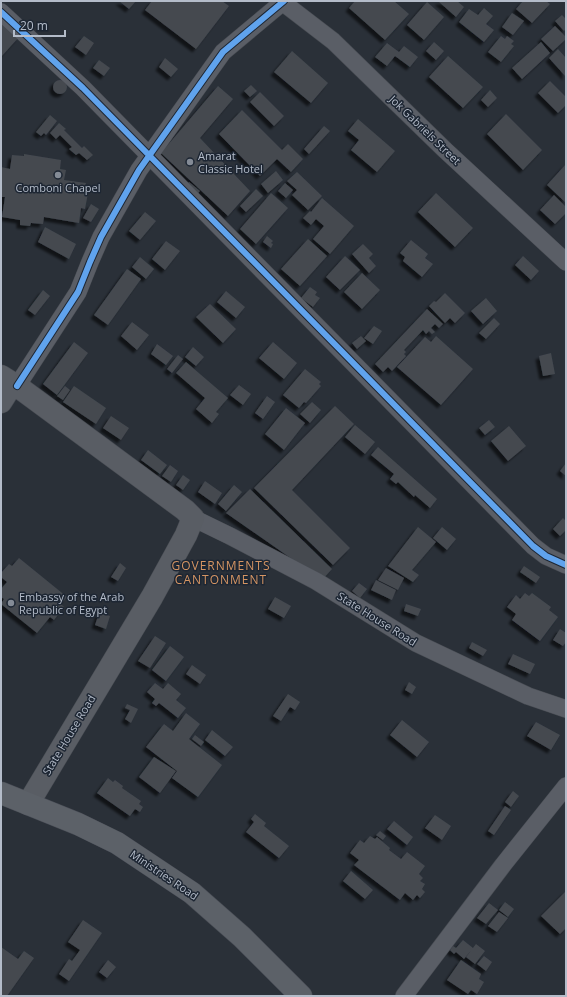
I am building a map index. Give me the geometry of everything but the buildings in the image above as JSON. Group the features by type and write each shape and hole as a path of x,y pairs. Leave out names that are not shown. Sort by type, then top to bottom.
{"main road":[{"path":"1,402 10,382"},
{"name":"State House Road","path":"10,382 185,510 193,518 186,535 152,597 28,804"},
{"name":"Ministries Road","path":"1,793 78,824 117,843 192,893 242,937 301,996"}],"street":[{"path":"10,382 78,292 101,237 140,170 223,52 283,1"},
{"name":"Jok Gabriels Street","path":"283,1 333,41 439,144 566,262"},
{"path":"1,12 83,88 533,546 546,556 566,565"},
{"name":"State House Road","path":"193,518 316,581 416,643 528,696 566,709"},
{"path":"404,996 503,865 566,786"}],"cycle path":[{"path":"17,386 78,292 101,237 139,170 223,52 284,1"},
{"path":"1,12 83,88 533,546 546,556 566,565"}],"place":[{"name":"Amarat Classic Hotel","path":"190,162"},
{"name":"Comboni Chapel","path":"58,175"},
{"name":"Embassy of the Arab Republic of Egypt","path":"11,603"}],"district":[{"name":"GOVERNMENTS CANTONMENT","path":"221,573"}]}
